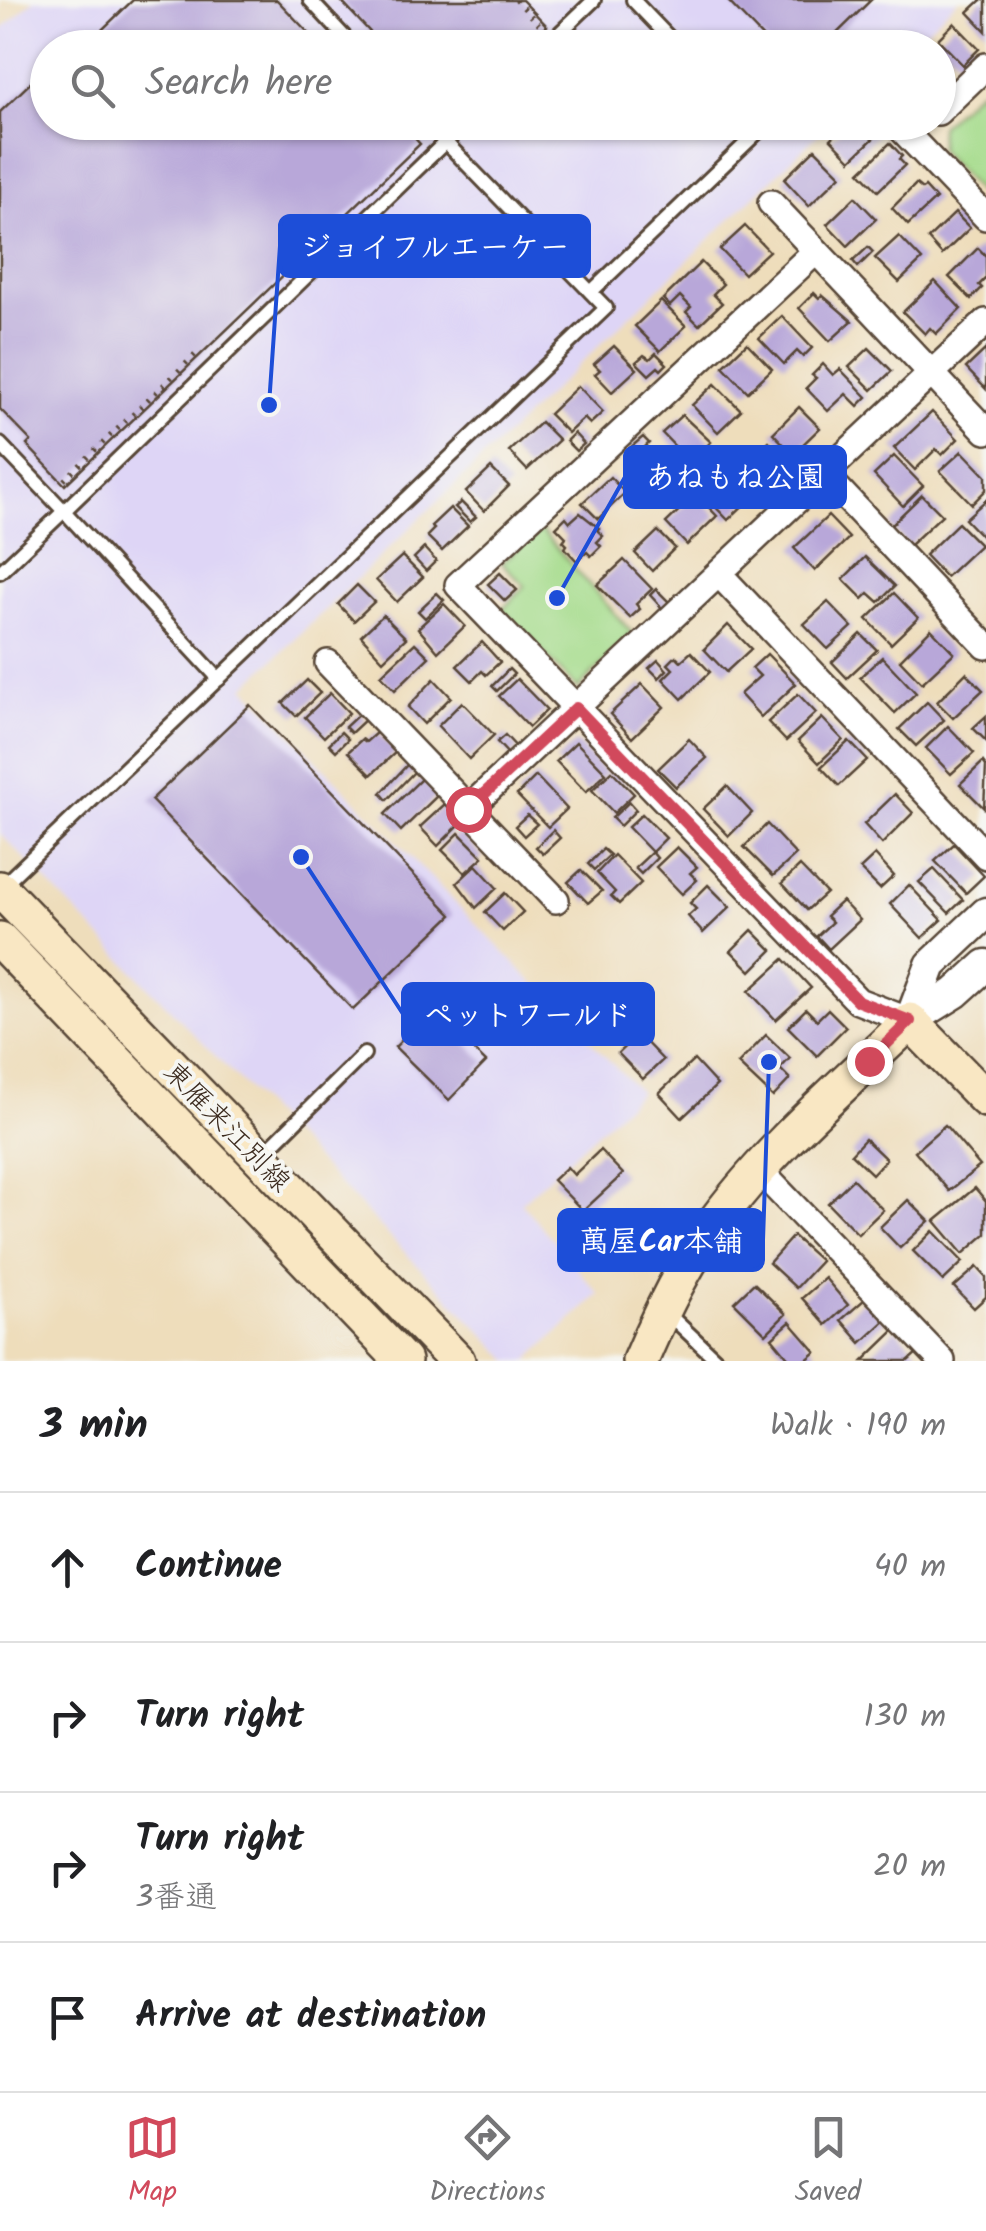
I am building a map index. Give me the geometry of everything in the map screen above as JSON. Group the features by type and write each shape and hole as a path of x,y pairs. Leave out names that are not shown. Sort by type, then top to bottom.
{"main road":[{"name":"東雁来江別線","path":"0,888 247,1170 404,1361"},
{"name":"東雁来江別線","path":"0,940 458,1361"},
{"path":"640,1361 663,1308 709,1231 758,1168 910,1021 986,1099"}],"street":[{"path":"956,95 986,66"},
{"path":"921,140 986,217"},
{"path":"771,203 986,431"},
{"path":"816,251 458,585 858,1001 910,1021"},
{"path":"468,809 986,322"},
{"path":"825,474 986,646"},
{"path":"719,574 986,856"},
{"path":"328,663 556,900"},
{"path":"910,1021 932,965 986,913"},
{"path":"910,1021 955,993 986,964"},
{"path":"758,1168 942,1361"}],"lane":[{"path":"310,0 338,30"},
{"path":"563,30 594,0"},
{"path":"634,0 663,30"},
{"path":"590,292 750,140"},
{"path":"0,572 444,142 606,308 0,888"},
{"path":"0,444 220,679"},
{"path":"247,1170 364,1054"},
{"path":"663,1308 718,1361"}],"path":[{"path":"516,0 540,24 534,30"}],"shaded area":[{"path":"34,0 958,0 926,30 30,30 30,140 812,140 245,687 640,1092 521,1203 599,1294 527,1361 510,1361 0,833 0,31"}],"green space":[{"path":"979,90 986,98 986,186 978,192 939,149 939,140 956,140 956,111"},
{"path":"539,528 632,633 578,689 502,610 525,586 502,563"}],"building":[{"path":"133,0 277,0 306,30 102,30"},
{"path":"340,0 522,0 547,26 543,30 368,30"},
{"path":"727,0 871,0 840,30 756,30"},
{"path":"986,0 986,31 968,12"},
{"path":"954,23 979,49 963,65 956,58 956,30 947,30"},
{"path":"30,83 30,140 416,140 420,144 65,485 0,409 0,112"},
{"path":"832,140 872,140 851,160"},
{"path":"890,143 905,165 878,191 860,172"},
{"path":"815,149 841,175 809,206 784,179"},
{"path":"916,184 936,199 908,225 892,208"},
{"path":"855,197 876,219 848,246 827,224"},
{"path":"955,213 970,228 942,255 928,239"},
{"path":"745,226 769,251 744,274 720,249"},
{"path":"899,236 922,260 899,282 875,258"},
{"path":"868,247 873,252 858,267 853,261"},
{"path":"978,248 986,256 986,278 971,299 949,277"},
{"path":"701,262 723,284 713,294 722,303 699,325 686,312 691,307 680,296 670,306 663,299"},
{"path":"935,281 961,309 936,334 930,328 925,334 903,312"},
{"path":"814,293 819,298 822,295 852,321 830,341 799,308"},
{"path":"661,301 686,326 660,351 635,326"},
{"path":"782,316 812,348 803,357 797,351 784,364 759,338"},
{"path":"747,343 772,369 748,392 723,366"},
{"path":"614,346 637,369 612,392 595,374 600,370 594,364"},
{"path":"869,348 892,371 872,390 849,367"},
{"path":"986,349 986,389 966,368"},
{"path":"656,353 667,364 649,375 636,362 644,355 650,359"},
{"path":"823,364 833,375 840,369 867,397 858,406 846,394 828,411 806,388"},
{"path":"715,384 741,410 718,432 692,405"},
{"path":"578,386 603,412 590,424 584,418 568,433 549,414"},
{"path":"799,407 820,428 793,454 773,433"},
{"path":"932,412 958,439 942,455 936,449 915,470 894,448"},
{"path":"682,415 711,442 690,462 662,433"},
{"path":"541,422 559,440 527,470 509,451"},
{"path":"574,433 584,444 576,451 566,441"},
{"path":"643,437 649,443 643,449 665,472 641,495 632,486 636,482 623,468 636,455 630,448"},
{"path":"769,441 789,462 764,485 744,464"},
{"path":"962,451 986,476 986,490 972,504 940,471"},
{"path":"894,456 923,486 903,506 874,475"},
{"path":"491,468 509,486 484,511 466,492"},
{"path":"730,474 752,497 728,520 706,497"},
{"path":"610,477 625,493 598,519 582,503"},
{"path":"696,494 717,516 687,545 666,523"},
{"path":"922,495 942,515 909,546 890,526"},
{"path":"986,500 986,537 984,539 965,519"},
{"path":"461,502 476,517 470,522 455,507"},
{"path":"450,508 468,526 442,551 427,536 434,529 431,526"},
{"path":"580,513 603,536 597,542 601,546 591,556 587,552 577,561 565,548 566,537 556,527 566,517 570,522"},
{"path":"828,516 849,538 815,571 794,548"},
{"path":"958,523 980,545 946,577 925,555"},
{"path":"658,531 675,548 652,571 635,553"},
{"path":"424,548 436,561 426,571 414,558"},
{"path":"402,556 423,577 397,602 376,580"},
{"path":"865,557 895,586 879,602 869,593 863,599 843,579"},
{"path":"624,560 652,589 636,604 640,609 630,618 597,585"},
{"path":"500,573 517,590 505,601 488,584"},
{"path":"357,585 374,602 354,621 338,604"},
{"path":"656,589 669,602 663,609 650,595"},
{"path":"437,593 444,600 425,618 418,611"},
{"path":"894,593 918,618 891,644 867,619"},
{"path":"828,602 852,627 828,649 804,624"},
{"path":"444,604 465,626 438,652 418,628"},
{"path":"383,615 406,638 383,660 361,636"},
{"path":"728,625 751,649 726,672 704,649"},
{"path":"931,629 954,653 922,683 900,660"},
{"path":"861,634 877,650 847,678 832,662"},
{"path":"482,642 500,662 472,681 457,666"},
{"path":"415,643 429,657 395,690 381,675"},
{"path":"691,652 710,672 682,699 663,679 673,669 668,664 676,656 681,661"},
{"path":"767,654 796,684 761,717 740,694 760,676 752,668"},
{"path":"882,657 916,693 895,713 860,677"},
{"path":"658,660 667,670 659,678 649,668"},
{"path":"509,669 514,674 497,691 492,686"},
{"path":"966,673 983,690 953,718 937,702"},
{"path":"434,679 451,697 424,724 408,707"},
{"path":"517,679 547,710 529,727 499,696"},
{"path":"307,680 320,693 296,716 283,703"},
{"path":"642,684 664,707 632,738 610,714"},
{"path":"330,693 349,713 324,737 305,717"},
{"path":"798,694 816,713 786,741 768,722"},
{"path":"462,702 494,735 469,759 438,726"},
{"path":"927,702 944,720 916,746 899,729"},
{"path":"250,705 452,915 353,1010 151,800"},
{"path":"360,713 366,719 351,733 345,727"},
{"path":"986,716 986,741 973,728"},
{"path":"822,718 843,740 819,763 798,741"},
{"path":"948,726 974,753 951,774 926,748"},
{"path":"341,732 348,739 336,751 329,744"},
{"path":"377,732 396,752 371,775 348,752"},
{"path":"505,735 518,749 510,756 497,742"},
{"path":"689,739 707,758 676,787 658,769"},
{"path":"849,741 867,760 839,786 821,767"},
{"path":"576,742 606,773 586,792 556,761"},
{"path":"983,762 986,766 984,808 960,784"},
{"path":"408,764 415,771 387,800 381,793"},
{"path":"612,771 634,794 614,813 592,790"},
{"path":"536,776 567,809 548,827 517,795"},
{"path":"421,779 437,796 401,831 385,814"},
{"path":"727,786 752,813 729,836 703,809"},
{"path":"895,794 913,813 882,844 864,824"},
{"path":"629,802 636,810 620,826 612,818"},
{"path":"445,804 462,822 438,846 420,827"},
{"path":"642,814 666,838 652,852 628,827"},
{"path":"527,815 537,824 524,836 515,826"},
{"path":"767,824 796,855 773,876 744,847"},
{"path":"553,830 560,838 543,854 536,847"},
{"path":"459,833 483,857 465,873 442,850"},
{"path":"954,844 984,876 966,893 935,861"},
{"path":"677,847 697,867 690,873 697,880 682,894 656,867"},
{"path":"603,849 610,855 594,870 588,864"},
{"path":"652,852 657,858 641,874 635,868"},
{"path":"614,855 641,883 619,904 611,896 615,892 597,873"},
{"path":"875,855 894,876 880,889 860,869"},
{"path":"476,865 497,888 476,908 457,883"},
{"path":"800,866 826,893 807,910 782,883"},
{"path":"934,869 963,900 949,913 919,882"},
{"path":"581,870 602,891 588,903 568,882"},
{"path":"708,885 730,907 703,933 688,916 696,909 690,903"},
{"path":"909,885 942,920 922,938 890,904"},
{"path":"505,893 523,912 503,931 485,912"},
{"path":"842,901 860,920 829,949 817,936 832,922 826,916"},
{"path":"752,930 772,950 751,971 731,951"},
{"path":"784,959 811,988 776,1020 749,991"},
{"path":"806,1009 817,1020 828,1009 846,1027 817,1056 788,1027"},
{"path":"432,1010 486,1062 449,1100 395,1047"},
{"path":"638,1034 663,1060 643,1079 618,1053"},
{"path":"766,1035 790,1058 780,1069 790,1079 773,1097 738,1064"},
{"path":"694,1060 717,1085 682,1118 659,1093"},
{"path":"945,1125 980,1166 949,1191 915,1151"},
{"path":"865,1139 886,1159 872,1174 851,1154"},
{"path":"600,1150 623,1174 583,1211 553,1180 567,1167 574,1175"},
{"path":"853,1179 883,1210 858,1234 828,1203"},
{"path":"975,1188 986,1201 986,1234 963,1254 935,1221"},
{"path":"908,1200 929,1221 900,1248 880,1227"},
{"path":"933,1231 963,1262 943,1281 913,1251"},
{"path":"793,1236 821,1261 796,1288 769,1263"},
{"path":"977,1267 986,1277 986,1297 974,1308 954,1287"},
{"path":"825,1278 848,1305 826,1325 802,1298"},
{"path":"754,1283 786,1314 766,1334 734,1302"},
{"path":"865,1299 885,1321 861,1343 841,1320"},
{"path":"790,1322 816,1352 805,1361 791,1361 772,1338"},
{"path":"896,1329 918,1352 908,1361 863,1361"}],"place":[{"name":"ジョイフルエーケー","path":"269,405"},
{"name":"あねもね公園","path":"557,598"},
{"name":"ペットワールド","path":"301,857"},
{"name":"萬屋Car本舗","path":"769,1062"}],"route":[{"path":"468,809 576,708 858,1001 910,1021 869,1061"}]}
